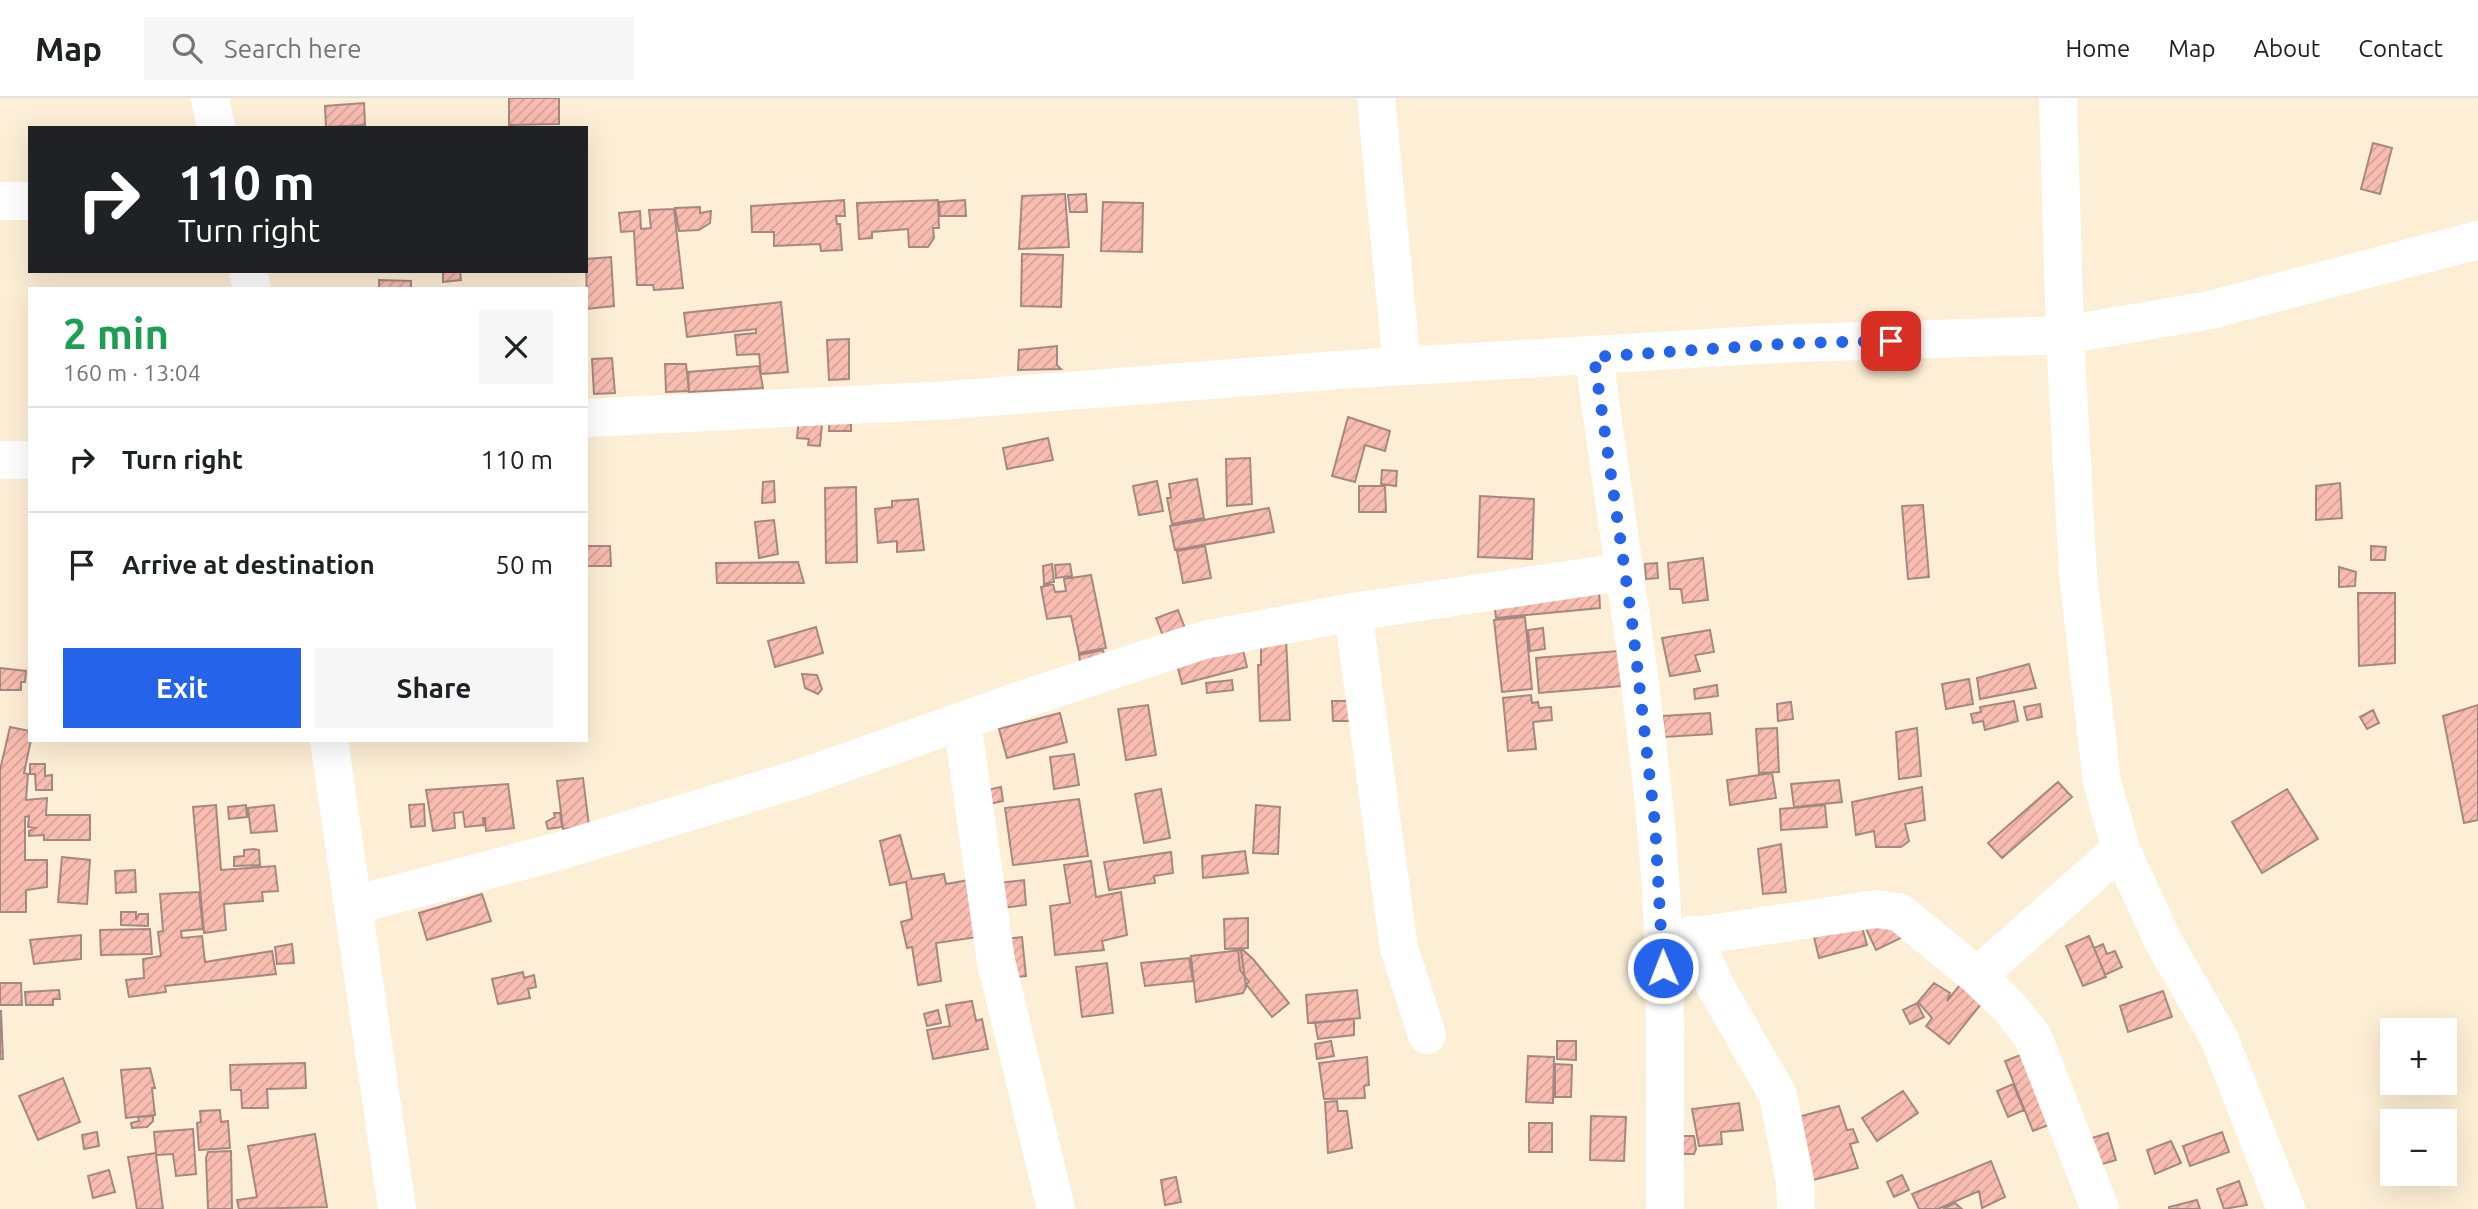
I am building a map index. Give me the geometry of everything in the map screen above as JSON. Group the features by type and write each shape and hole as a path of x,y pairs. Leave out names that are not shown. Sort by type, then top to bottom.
{"street":[{"path":"210,98 216,126"},
{"path":"1376,98 1402,366"},
{"path":"2058,98 2065,335 2080,589 2102,782 2121,849 2163,940 2220,1038 2287,1209"},
{"path":"0,201 28,201"},
{"path":"588,418 951,400 1402,366 1594,357 1794,343 2065,335 2210,310 2478,240"},
{"path":"1594,357 1622,572 1632,621 1658,849 1678,938 1665,1209"},
{"path":"0,460 28,460"},
{"path":"354,905 556,852 804,777 1204,640 1353,612 1622,572"},
{"path":"1353,612 1399,948 1427,1035"},
{"path":"962,721 996,961 1056,1209"},
{"path":"330,742 397,1209"},
{"path":"1977,976 2121,849"},
{"path":"1678,938 1889,908 1899,912 1977,976 2010,1008 2033,1037 2050,1074 2100,1209"},
{"path":"1678,938 1717,989 1777,1095 1795,1181 1796,1209"}],"building":[{"path":"509,98 559,98 559,124 509,125"},
{"path":"364,103 365,125 326,126 325,106"},
{"path":"2373,143 2392,148 2380,194 2361,189"},
{"path":"1065,194 1069,247 1019,249 1022,196"},
{"path":"1086,194 1087,212 1070,212 1068,195"},
{"path":"844,200 845,216 836,216 837,224 840,224 842,250 821,251 820,244 774,246 774,232 752,232 751,206"},
{"path":"938,200 939,228 933,228 934,238 928,247 909,247 908,229 872,232 872,238 859,239 857,203"},
{"path":"965,200 966,216 940,216 939,202"},
{"path":"1103,202 1143,203 1142,252 1101,251"},
{"path":"700,207 700,213 711,211 710,223 699,230 679,231 675,208"},
{"path":"674,209 683,288 654,290 653,285 637,285 634,231 621,232 619,213 640,211 641,229 651,228 649,210"},
{"path":"1022,254 1063,255 1061,307 1021,306"},
{"path":"611,257 614,306 588,309 588,259"},
{"path":"443,273 460,273 461,280 443,282"},
{"path":"379,280 411,281 411,287 379,287"},
{"path":"781,302 788,372 761,374 759,354 737,355 735,335 756,333 756,329 687,337 684,313"},
{"path":"849,339 849,379 829,380 827,340"},
{"path":"1057,346 1057,365 1061,369 1018,370 1019,350"},
{"path":"612,358 615,393 594,394 592,359"},
{"path":"665,364 686,364 689,391 666,392"},
{"path":"759,366 763,388 689,392 688,372"},
{"path":"830,413 851,414 851,431 829,431"},
{"path":"799,417 822,423 820,446 808,445 809,439 797,438"},
{"path":"1348,417 1390,431 1385,451 1365,445 1355,482 1332,476"},
{"path":"1048,438 1053,460 1007,469 1003,448"},
{"path":"1250,458 1252,504 1227,506 1226,459"},
{"path":"1382,470 1397,471 1396,486 1381,484"},
{"path":"1197,479 1204,518 1172,524 1167,498 1171,498 1169,484"},
{"path":"774,481 775,502 762,503 763,482"},
{"path":"1157,481 1163,511 1139,515 1133,486"},
{"path":"2340,483 2342,518 2316,520 2316,486"},
{"path":"1359,486 1385,486 1386,512 1359,512"},
{"path":"856,487 857,562 826,563 825,488"},
{"path":"1480,496 1534,499 1532,559 1478,557"},
{"path":"918,499 924,550 897,552 897,541 878,543 875,509 892,507 892,501"},
{"path":"1923,505 1929,577 1908,579 1902,506"},
{"path":"1269,508 1274,532 1175,550 1170,526"},
{"path":"774,520 778,554 759,558 755,522"},
{"path":"588,546 610,546 611,566 588,566"},
{"path":"1205,546 1211,578 1183,583 1177,551"},
{"path":"2371,546 2386,547 2385,560 2371,560"},
{"path":"1703,558 1708,600 1683,603 1681,589 1670,589 1668,563"},
{"path":"798,562 804,583 717,583 716,563"},
{"path":"1657,563 1658,578 1646,579 1645,564"},
{"path":"1052,564 1054,582 1044,584 1043,566"},
{"path":"1070,564 1072,576 1056,578 1055,565"},
{"path":"2339,567 2356,572 2355,586 2339,587"},
{"path":"1091,575 1106,648 1079,653 1071,616 1047,619 1041,587 1053,584 1055,592 1066,591 1064,579"},
{"path":"1599,590 1600,608 1496,618 1494,600"},
{"path":"2358,593 2395,593 2395,663 2359,666"},
{"path":"1178,610 1186,631 1164,638 1156,618"},
{"path":"1525,617 1532,689 1502,692 1494,620"},
{"path":"816,627 823,653 775,667 768,641"},
{"path":"1543,628 1545,649 1530,651 1528,630"},
{"path":"1710,630 1714,652 1695,655 1700,671 1670,676 1662,638"},
{"path":"1286,639 1290,720 1260,721 1258,665 1261,665 1261,640"},
{"path":"1242,646 1247,667 1182,684 1176,660"},
{"path":"1103,650 1107,666 1082,673 1079,655"},
{"path":"1618,651 1622,686 1539,693 1536,658"},
{"path":"2029,664 2036,688 1980,699 1977,678"},
{"path":"0,668 26,671 21,690 0,690"},
{"path":"802,674 817,675 822,689 818,694 805,688"},
{"path":"1969,679 1973,704 1946,709 1942,684"},
{"path":"1232,680 1233,690 1207,693 1206,683"},
{"path":"1717,685 1718,696 1695,699 1694,689"},
{"path":"1531,695 1532,703 1538,702 1539,708 1551,707 1552,720 1533,722 1536,749 1508,751 1503,698"},
{"path":"1332,701 1350,701 1350,721 1333,721"},
{"path":"2014,701 2018,721 1985,730 1983,721 1973,723 1971,714 1981,712 1980,707"},
{"path":"1791,702 1793,719 1778,721 1777,704"},
{"path":"2040,704 2042,717 2027,720 2024,707"},
{"path":"1148,705 1156,755 1126,760 1118,709"},
{"path":"2478,705 2478,820 2464,823 2443,716"},
{"path":"2373,710 2379,723 2367,729 2360,717"},
{"path":"1060,713 1067,742 1007,758 999,729"},
{"path":"1710,713 1712,734 1664,737 1663,716"},
{"path":"10,727 28,731 28,742 31,742 24,773 28,774 26,800 47,798 46,815 90,815 90,840 44,840 44,835 29,836 29,831 35,828 28,827 29,816 25,817 25,860 47,860 47,887 26,890 26,912 0,912 0,770"},
{"path":"1777,728 1779,772 1759,773 1756,729"},
{"path":"1917,728 1921,776 1899,779 1896,732"},
{"path":"1074,754 1079,785 1054,789 1050,757"},
{"path":"30,764 45,764 45,776 52,775 52,790 36,790 35,774 30,774"},
{"path":"1772,773 1776,798 1730,805 1727,780"},
{"path":"583,778 589,826 563,829 557,781"},
{"path":"1839,780 1842,802 1794,807 1791,784"},
{"path":"2058,782 2072,797 2002,858 1988,843"},
{"path":"508,784 514,828 486,831 485,818 484,825 465,827 463,812 454,813 455,828 433,831 426,790"},
{"path":"1001,787 1003,801 989,804 987,790"},
{"path":"1922,787 1925,820 1905,824 1909,841 1901,847 1876,847 1874,831 1856,835 1852,802"},
{"path":"1161,789 1170,838 1144,843 1135,794"},
{"path":"2287,789 2318,839 2262,873 2232,822"},
{"path":"1079,799 1088,856 1013,865 1005,808"},
{"path":"424,804 425,826 411,827 409,805"},
{"path":"216,805 221,870 275,866 278,891 262,892 263,901 224,904 226,930 204,933 193,807"},
{"path":"246,805 247,817 229,819 228,807"},
{"path":"274,805 277,831 251,833 248,808"},
{"path":"1256,805 1280,807 1278,854 1253,853"},
{"path":"1825,805 1827,827 1781,830 1780,809"},
{"path":"554,813 560,813 562,827 548,829 546,822 555,817"},
{"path":"900,835 912,879 944,874 946,884 969,880 978,937 936,943 941,981 918,985 912,947 907,948 901,922 912,919 906,882 890,885 880,841"},
{"path":"1781,844 1786,892 1763,894 1758,849"},
{"path":"244,850 259,850 260,865 234,866 234,857 244,856"},
{"path":"1245,851 1248,873 1203,878 1202,856"},
{"path":"1171,852 1173,873 1154,876 1155,883 1109,890 1104,862"},
{"path":"62,857 90,860 87,904 58,902"},
{"path":"1091,861 1096,897 1121,892 1127,935 1102,941 1104,950 1055,955 1050,906 1070,903 1064,865"},
{"path":"135,870 136,892 116,893 115,871"},
{"path":"1024,880 1026,905 1004,908 998,883"},
{"path":"199,892 203,929 181,931 182,938 202,936 205,962 272,951 276,974 165,986 166,992 129,997 126,980 144,978 143,959 161,956 158,932 163,931 160,894"},
{"path":"482,894 491,921 427,940 419,913"},
{"path":"121,912 136,912 136,920 139,914 148,914 148,926 121,925"},
{"path":"1248,918 1248,948 1225,949 1224,919"},
{"path":"1860,920 1867,945 1819,958 1813,933"},
{"path":"1862,920 1909,934 1876,950"},
{"path":"150,929 152,954 101,955 100,930"},
{"path":"81,935 81,959 34,964 30,940"},
{"path":"2089,936 2106,977 2083,986 2066,946"},
{"path":"1022,937 1026,976 1008,978 1004,939"},
{"path":"292,944 294,963 277,964 275,947"},
{"path":"2103,944 2107,954 2115,951 2122,967 2105,975 2094,948"},
{"path":"1238,949 1242,949 1253,959 1289,1003 1272,1017 1246,984 1249,982 1240,970"},
{"path":"1241,950 1246,987 1243,993 1196,1002 1191,956"},
{"path":"1189,958 1193,981 1145,986 1141,963"},
{"path":"1107,963 1113,1013 1082,1017 1076,967"},
{"path":"523,972 524,978 534,975 536,987 528,989 530,998 498,1004 492,979"},
{"path":"0,983 21,983 22,1005 0,1005"},
{"path":"1934,983 1950,993 1947,1001 1960,985 1981,1004 1949,1044 1926,1026 1932,1018 1918,1002"},
{"path":"59,990 60,999 53,999 53,1005 26,1005 25,992"},
{"path":"1357,990 1360,1018 1308,1023 1306,995"},
{"path":"2163,991 2172,1017 2128,1032 2120,1006"},
{"path":"972,1001 976,1021 982,1019 988,1049 933,1059 927,1030 950,1026 946,1005"},
{"path":"1917,1003 1924,1017 1910,1024 1903,1010"},
{"path":"938,1010 941,1023 927,1026 924,1014"},
{"path":"1,1011 3,1059 0,1059"},
{"path":"1354,1019 1354,1035 1318,1039 1315,1023"},
{"path":"1331,1041 1334,1056 1317,1059 1315,1044"},
{"path":"1557,1041 1576,1041 1576,1060 1557,1059"},
{"path":"2031,1051 2059,1121 2033,1131 2005,1061"},
{"path":"1528,1056 1554,1057 1553,1103 1526,1102"},
{"path":"1367,1057 1369,1085 1364,1086 1365,1098 1324,1099 1319,1063"},
{"path":"305,1063 306,1088 267,1089 268,1108 242,1108 241,1090 231,1090 230,1065"},
{"path":"1555,1064 1572,1065 1571,1097 1555,1097"},
{"path":"150,1068 155,1088 152,1088 155,1115 126,1118 121,1070"},
{"path":"63,1078 80,1122 38,1140 19,1096"},
{"path":"2013,1084 2024,1110 2008,1117 1997,1091"},
{"path":"1903,1091 1918,1113 1877,1141 1862,1118"},
{"path":"1337,1101 1338,1111 1347,1111 1352,1148 1328,1153 1325,1102"},
{"path":"1739,1103 1743,1130 1721,1132 1722,1144 1699,1146 1692,1109"},
{"path":"1839,1106 1847,1130 1853,1129 1858,1142 1850,1144 1858,1168 1813,1180 1794,1118"},
{"path":"220,1110 221,1122 228,1121 230,1148 199,1150 197,1123 201,1122 200,1111"},
{"path":"153,1116 153,1121 147,1127 132,1128 131,1123 139,1121 138,1117"},
{"path":"1591,1116 1626,1117 1624,1161 1590,1160"},
{"path":"1529,1123 1552,1123 1552,1152 1529,1152"},
{"path":"193,1129 196,1174 176,1176 173,1154 156,1155 163,1209 137,1209 128,1157 156,1153 154,1132"},
{"path":"97,1132 99,1146 84,1149 82,1135"},
{"path":"2222,1132 2229,1152 2190,1166 2183,1146"},
{"path":"2108,1133 2116,1160 2095,1166 2086,1140"},
{"path":"315,1134 327,1207 239,1209 237,1200 257,1197 248,1146"},
{"path":"1682,1136 1694,1136 1694,1154 1682,1154"},
{"path":"2171,1141 2181,1163 2155,1174 2147,1150"},
{"path":"231,1151 232,1209 208,1209 208,1152"},
{"path":"1991,1161 2005,1197 1982,1208 1979,1191 1938,1209 1919,1209 1912,1194"},
{"path":"109,1170 115,1192 93,1198 88,1176"},
{"path":"1902,1175 1909,1190 1894,1197 1887,1182"},
{"path":"1176,1177 1181,1202 1165,1205 1161,1180"},
{"path":"2239,1181 2247,1205 2224,1209 2217,1189"},
{"path":"2197,1200 2200,1209 2169,1209 2169,1207"},
{"path":"1955,1203 1962,1209 1943,1209"}],"route":[{"path":"1663,968 1658,849 1632,621 1622,572 1594,357 1794,343 1891,341"}]}
